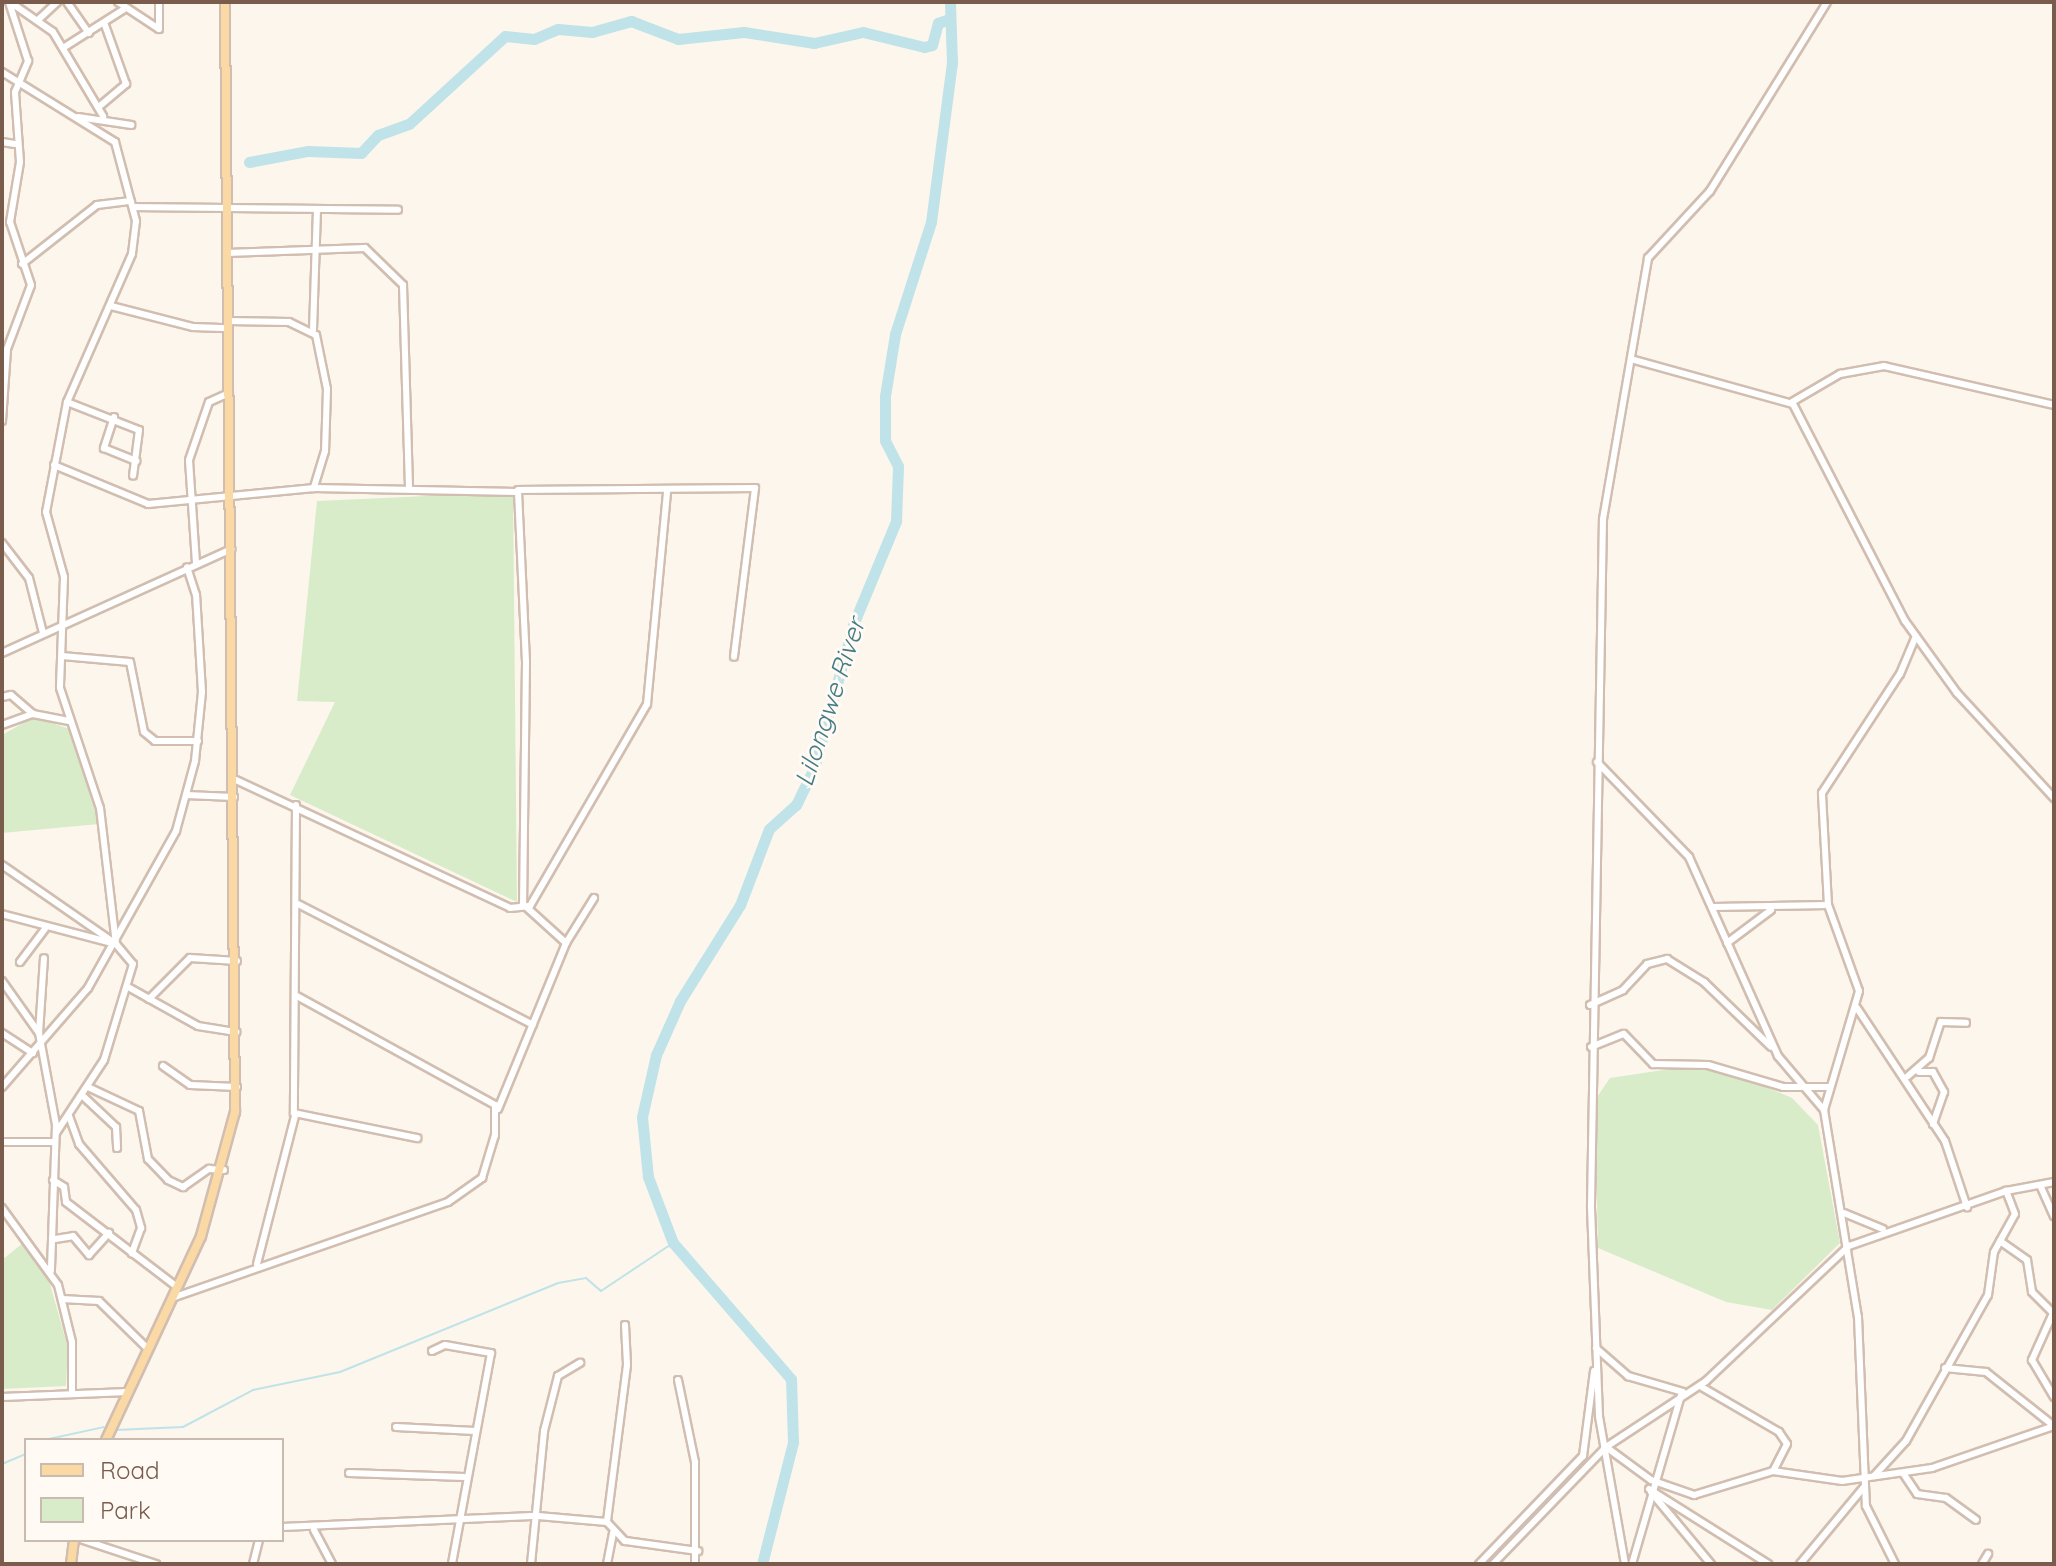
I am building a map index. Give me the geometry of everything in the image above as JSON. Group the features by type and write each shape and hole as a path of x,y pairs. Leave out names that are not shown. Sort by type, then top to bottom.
{"main road":[{"path":"107,1438 177,1287 224,1170 237,1087 225,2"},
{"path":"71,1564 74,1542"}],"street":[{"path":"38,20 57,2"},
{"path":"67,2 89,33"},
{"path":"118,2 159,29 159,2"},
{"path":"1625,1564 1606,1447 1595,1347 1590,1005 1601,534 1653,250 1710,191 1827,2"},
{"path":"7,3 38,20 63,48 101,105 103,116"},
{"path":"3,423 7,349 31,290 10,222 20,162 15,144 18,83 28,61 7,3"},
{"path":"63,48 105,25 126,8"},
{"path":"101,105 126,84 105,25"},
{"path":"2,72 115,142 132,204 134,247 67,402 46,512 62,563 58,626 62,656 60,688 100,808 116,944"},
{"path":"78,117 103,116 131,125"},
{"path":"2,142 15,144"},
{"path":"22,264 97,205 398,210"},
{"path":"314,488 325,451 327,389 313,330 317,211"},
{"path":"227,253 372,250 403,285 409,488"},
{"path":"111,306 193,327 289,322 313,330"},
{"path":"1634,360 1792,402 1840,374 1884,366 2054,405"},
{"path":"196,563 189,460 202,417 213,395 229,393"},
{"path":"67,402 114,417 142,435 133,476"},
{"path":"1792,402 1880,581 1916,636 2054,798"},
{"path":"114,417 104,448 137,461"},
{"path":"54,465 142,503 189,495 314,488 667,491 750,486 758,492 734,657"},
{"path":"515,489 526,662 525,909"},
{"path":"525,909 546,887 647,704 667,491"},
{"path":"2,543 29,578 43,633"},
{"path":"2,653 231,549"},
{"path":"2,1087 42,1043 116,944 172,841 198,741 203,660 187,567"},
{"path":"1887,1564 1863,1489 1864,1390 1849,1246 1825,1151 1824,1110 1829,1087 1857,1008 1856,974 1828,905 1822,793 1900,674 1916,636"},
{"path":"62,656 130,662 144,732 155,741 198,741"},
{"path":"2,697 11,695 33,714 70,721"},
{"path":"2,725 33,714"},
{"path":"1597,762 1644,817 1684,849 1713,906 1778,1056"},
{"path":"236,780 296,805 459,886 525,909 566,943"},
{"path":"186,795 236,797"},
{"path":"257,1264 295,1116 296,805"},
{"path":"2,865 116,944 133,964 128,987 90,1088 52,1142 55,1239 51,1271"},
{"path":"172,1298 257,1264 471,1191 486,1168 498,1109 566,943 594,898"},
{"path":"298,904 533,1025"},
{"path":"1713,906 1771,910 1828,905"},
{"path":"1727,943 1771,910"},
{"path":"2,914 45,929 116,944"},
{"path":"20,962 45,929"},
{"path":"39,1033 44,958"},
{"path":"149,999 190,958 237,961"},
{"path":"1590,1005 1623,990 1647,964 1667,959 1704,982 1778,1056 1824,1110"},
{"path":"2,981 39,1033 56,1133"},
{"path":"128,987 198,1026 238,1032"},
{"path":"297,996 498,1109"},
{"path":"1857,1008 1908,1076 1910,1096 1933,1124 1957,1165 1967,1207"},
{"path":"1916,1073 1941,1022 1966,1023"},
{"path":"2,1033 33,1053"},
{"path":"1591,1047 1624,1034 1653,1064 1708,1065 1805,1088 1829,1087"},
{"path":"163,1066 190,1085 237,1087"},
{"path":"1908,1076 1933,1072 1944,1092 1933,1124"},
{"path":"90,1088 139,1111 148,1159 168,1180 183,1187 209,1169 224,1170"},
{"path":"84,1097 116,1127 117,1148"},
{"path":"69,1116 79,1144 136,1210 141,1228 132,1253"},
{"path":"295,1116 417,1138"},
{"path":"2,1142 52,1142"},
{"path":"53,1180 64,1187 66,1202 177,1287"},
{"path":"1493,1564 1606,1447 1683,1392 1700,1386 1849,1246 1890,1229 1967,1207 2006,1191 2054,1182"},
{"path":"2040,1185 2054,1216"},
{"path":"1800,1564 1906,1441 1944,1368 1992,1287 2000,1241 2015,1209 2006,1191"},
{"path":"2,1208 51,1271 62,1299 72,1390"},
{"path":"1842,1210 1865,1226 1890,1229"},
{"path":"55,1239 73,1236 89,1255 109,1233"},
{"path":"2000,1241 2027,1260 2032,1292 2054,1313 2032,1360 2054,1397"},
{"path":"62,1299 99,1301 148,1349"},
{"path":"625,1325 627,1365 607,1522 613,1533 641,1545 698,1551"},
{"path":"432,1351 445,1345 491,1351 464,1477 452,1564"},
{"path":"1595,1347 1628,1376 1683,1392"},
{"path":"1479,1564 1583,1456 1596,1358"},
{"path":"531,1564 532,1517 558,1376 580,1363"},
{"path":"1606,1447 1651,1480 1694,1495 1773,1471 1863,1479 1903,1473 2038,1437 2054,1426 1986,1372 1944,1368"},
{"path":"678,1380 695,1462 698,1551 695,1564"},
{"path":"1700,1386 1779,1432 1787,1444 1773,1471"},
{"path":"2,1397 72,1390 128,1392"},
{"path":"1632,1564 1651,1480 1683,1392"},
{"path":"396,1427 475,1431"},
{"path":"349,1473 464,1477"},
{"path":"1903,1473 1917,1494 1946,1498 1976,1520"},
{"path":"1649,1489 1711,1564"},
{"path":"1649,1489 1768,1564"},
{"path":"284,1527 314,1530 351,1519 458,1521 532,1517 607,1522"},
{"path":"314,1530 332,1564"},
{"path":"607,1564 613,1533"},
{"path":"89,1542 156,1564"},
{"path":"253,1564 258,1542"},
{"path":"1886,1554 1895,1564"},
{"path":"1982,1564 1988,1554"}],"green space":[{"path":"513,492 517,902 290,795 335,702 297,701 317,501"},
{"path":"34,717 70,729 99,824 2,833 2,735"},
{"path":"1683,1067 1733,1073 1792,1098 1818,1125 1840,1243 1772,1310 1726,1302 1598,1248 1595,1100 1610,1078"},
{"path":"23,1243 48,1277 68,1348 66,1386 2,1389 2,1260"}],"waterway":[{"name":"Lilongwe River","path":"762,1564 793,1442 791,1379 673,1243 648,1177 642,1117 656,1055 680,1001 740,905 769,829 796,805 814,768 853,625 896,521 898,466 885,440 885,396 895,334 931,222 952,63 950,2"},
{"path":"249,162 308,151 361,153 378,135 409,124 505,36 534,39 558,29 592,32 631,21 678,39 744,32 814,43 863,32 924,47 932,45 938,23 949,19"},
{"path":"115,1430 183,1427 253,1390 340,1372 558,1283 586,1278 601,1291 673,1243"},
{"path":"53,1438 104,1427"},
{"path":"2,1464 24,1455"}]}
